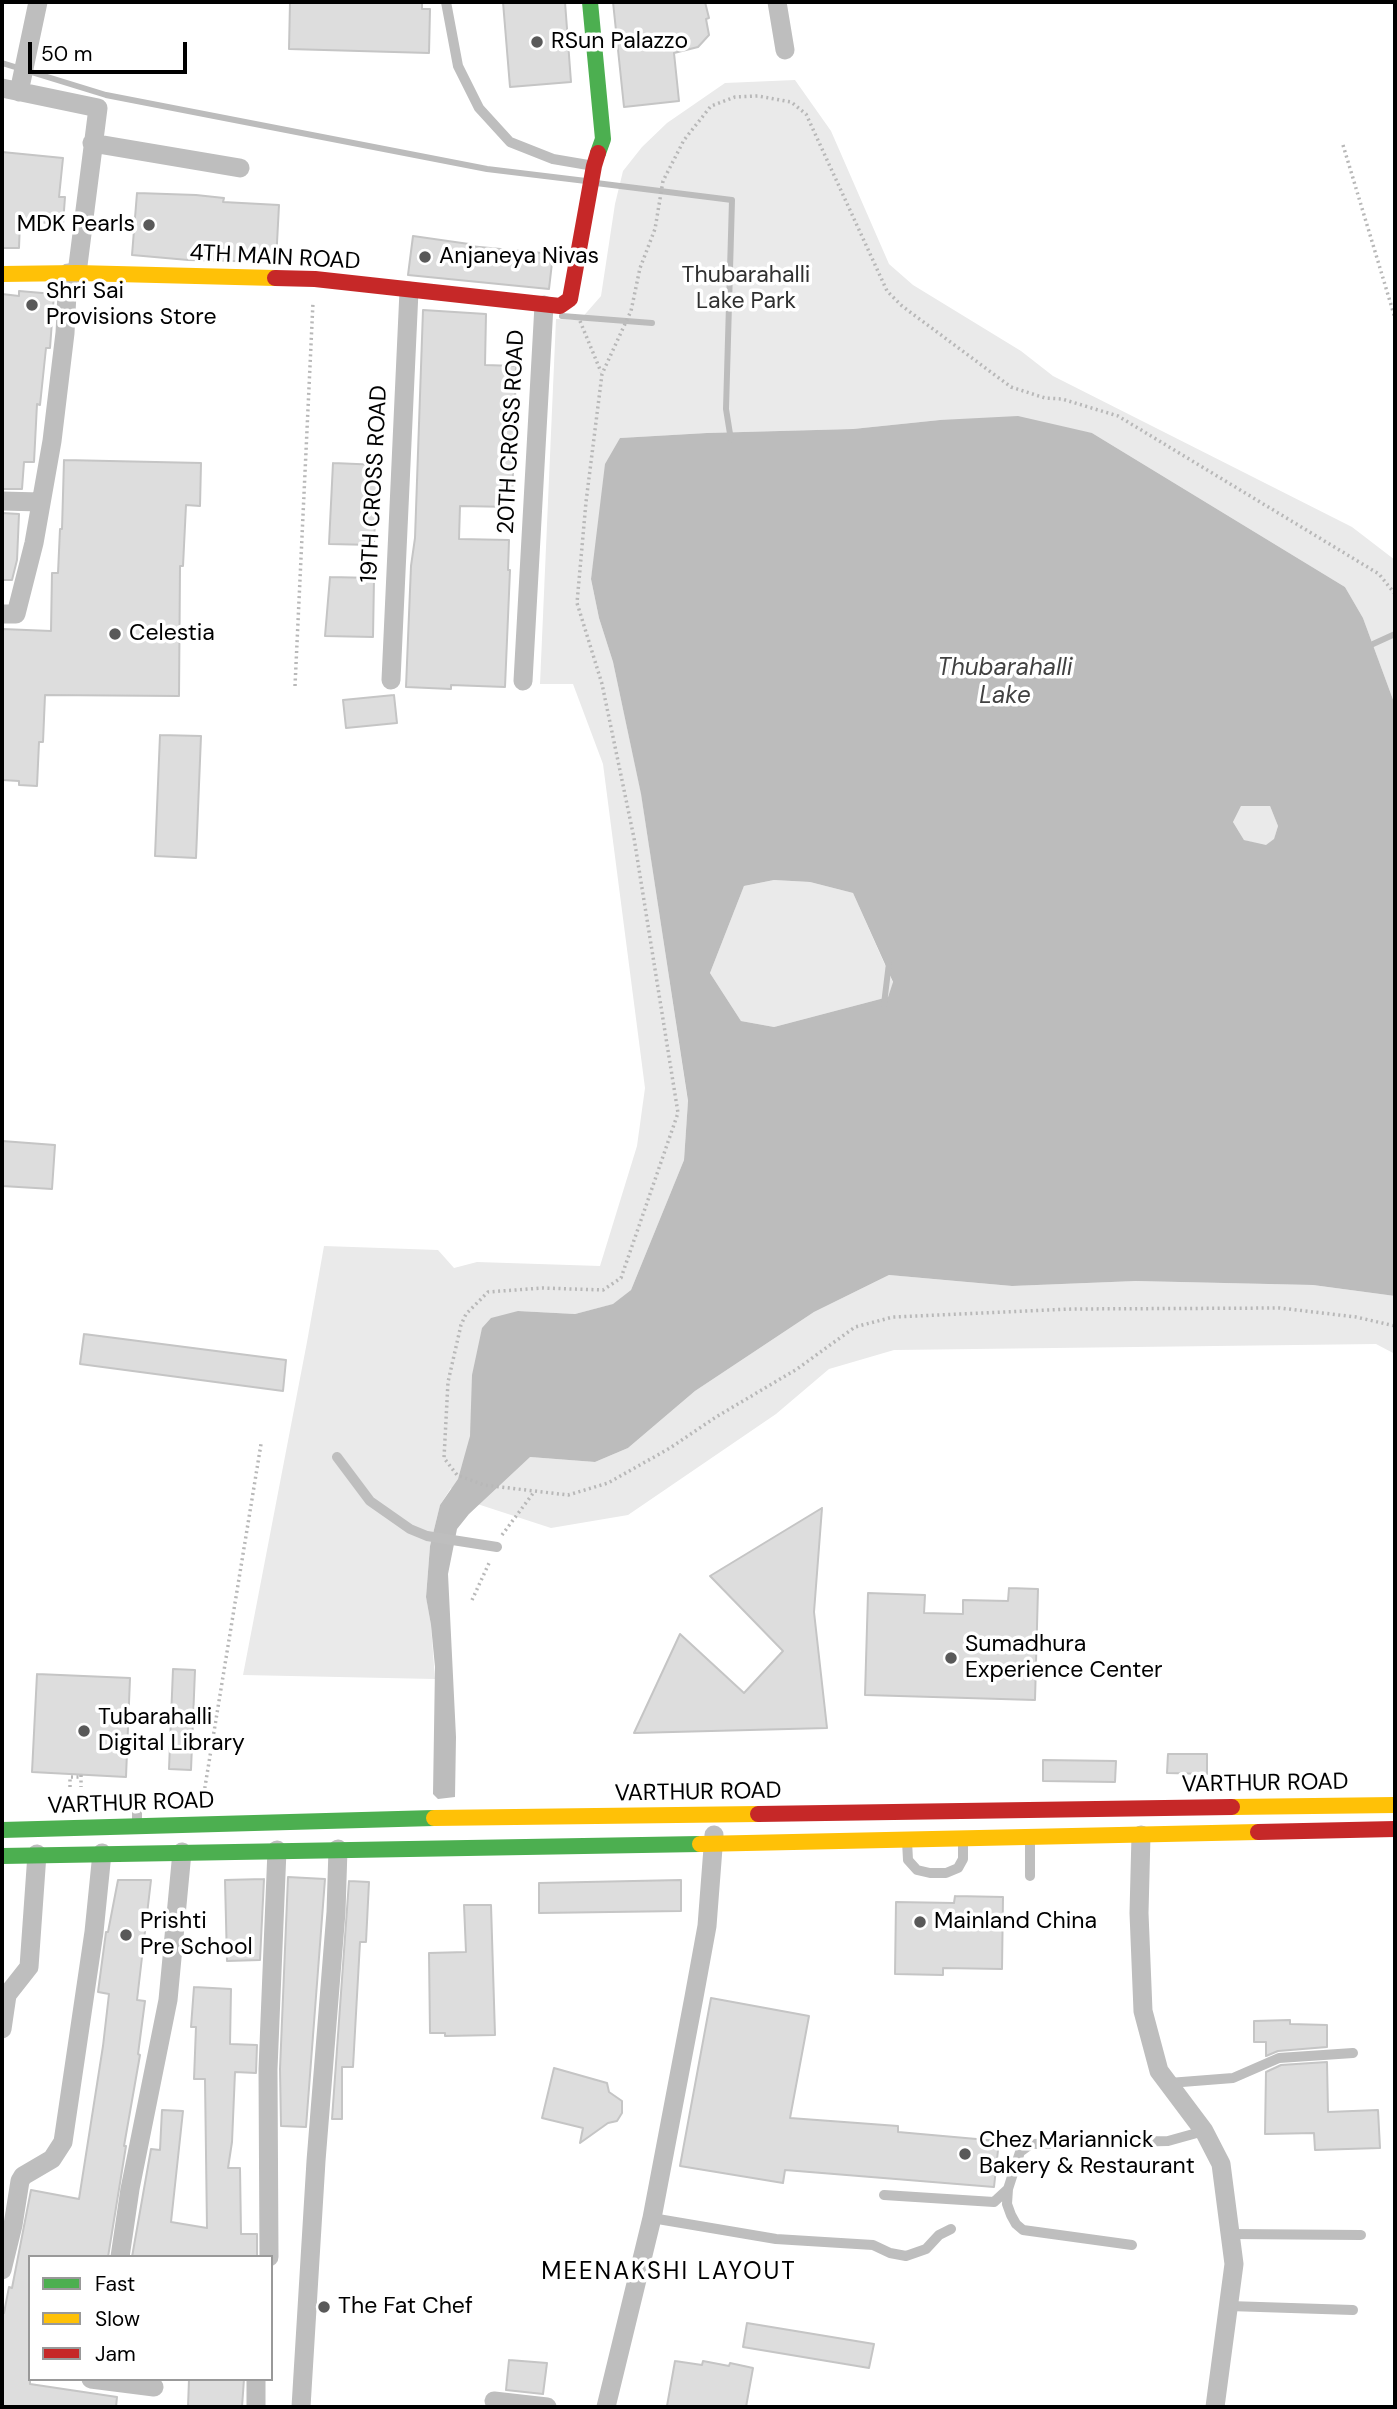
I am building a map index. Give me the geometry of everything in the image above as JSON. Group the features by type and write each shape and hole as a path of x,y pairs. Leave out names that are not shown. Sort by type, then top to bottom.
{"main road":[{"name":"20TH CROSS ROAD","path":"544,304 560,306 570,299 594,169 603,139 590,2"},
{"name":"4TH MAIN ROAD","path":"2,274 73,273 314,279 544,304"},
{"name":"VARTHUR ROAD","path":"2,1830 337,1820 1395,1805"},
{"path":"337,1820 338,1849"},
{"name":"VARTHUR ROAD","path":"2,1856 1395,1829"}],"street":[{"path":"9,614 34,543 97,108 18,79 38,2"},
{"path":"778,2 785,50"},
{"path":"92,144 240,168"},
{"name":"19TH CROSS ROAD","path":"391,680 409,291"},
{"name":"20TH CROSS ROAD","path":"523,681 544,304"},
{"path":"2,501 41,502"},
{"path":"606,2407 652,2218 707,1926 715,1816"},
{"path":"1141,1835 1139,1913 1143,2011 1159,2071 1204,2131 1221,2164 1234,2264 1215,2407"},
{"path":"301,2407 316,2161 336,1912 338,1849"},
{"path":"269,2255 268,2069 277,1850"},
{"path":"120,2255 137,2151 168,2000 181,1852"},
{"path":"2,2270 20,2181 23,2176 52,2159 63,2142 94,1932 102,1853"},
{"path":"2,2029 7,1995 29,1967 37,1854"},
{"path":"105,2381 154,2387"},
{"path":"256,2407 257,2381"},
{"path":"494,2401 547,2407"}],"lane":[{"path":"446,2 458,66 479,108 510,142 554,159 594,169"},
{"path":"337,1457 370,1501 410,1529 427,1536 496,1547"},
{"path":"137,1799 137,1827"},
{"path":"1030,1837 1030,1876"},
{"path":"907,1840 908,1860 917,1870 946,1873 958,1868 963,1858 963,1839"},
{"path":"1168,2083 1233,2078 1279,2058 1353,2053"},
{"path":"1132,2245 1023,2230 1011,2216 1007,2204 1008,2189 1020,2152 1031,2144 1168,2141 1204,2131"},
{"path":"884,2195 995,2202 1008,2189"},
{"path":"652,2218 776,2239 873,2245 890,2253 906,2256 926,2249 939,2235 951,2229"},
{"path":"1230,2234 1361,2235"},
{"path":"1229,2306 1353,2310"}],"path":[{"path":"1395,593 1379,574 1118,416 1011,387 902,306 887,291 806,114 791,102 758,96 735,97 711,106 684,140 663,181 654,229 640,268 631,311 602,374 586,502 578,603 602,684 634,838 678,1113 621,1278 603,1290 542,1288 488,1292 466,1314 448,1382 444,1458 457,1475 484,1485 568,1495 608,1483 797,1369 855,1327 893,1317 1072,1309 1280,1308 1356,1317 1395,1326"},
{"path":"1343,145 1395,318"},
{"path":"295,685 314,279"},
{"path":"580,320 602,374"},
{"path":"198,1825 261,1444"},
{"path":"70,1787 70,1777 81,1776 81,1787"}],"green space":[{"name":"Thubarahalli Lake Park","path":"795,80 831,131 889,264 913,285 1021,351 1053,376 1352,527 1395,560 1395,705 1363,618 1345,587 1092,433 940,420 853,429 620,438 599,527 591,579 599,618 613,662 641,793 688,1102 684,1160 631,1290 614,1304 575,1314 518,1311 530,1457 595,1462 628,1448 695,1391 814,1312 889,1275 1012,1286 1136,1281 1313,1285 1395,1296 1395,1354 1376,1344 894,1350 829,1369 776,1414 628,1515 551,1528 462,1499 451,1488 440,1505 430,1546 426,1596 435,1679 243,1675 324,1246 438,1250 454,1268 477,1262 600,1266 637,1146 645,1088 603,764 573,684 540,684 556,319 580,320 601,296 615,204 623,171 642,147 667,123 725,83"},
{"path":"1241,806 1270,806 1278,826 1274,840 1266,846 1244,840 1233,822"},
{"path":"774,880 810,882 853,893 893,983 888,997 774,1027 741,1021 710,973 744,886"}],"water":[{"name":"Thubarahalli Lake","path":"1018,416 1092,433 1345,587 1363,618 1395,705 1395,1296 1313,1285 1136,1281 1012,1286 889,1275 814,1312 695,1391 628,1448 595,1462 530,1457 469,1514 457,1529 448,1574 456,1737 455,1797 438,1799 433,1794 435,1667 426,1597 430,1546 440,1505 458,1479 470,1436 472,1375 482,1328 491,1318 518,1311 575,1314 613,1304 631,1290 684,1160 688,1101 641,794 613,662 599,618 591,579 605,464 620,438 853,429 940,420","holes":["1241,806 1270,806 1278,826 1274,839 1266,845 1244,840 1233,822","774,880 810,882 853,893 893,982 888,997 774,1027 741,1021 710,973 744,886"]}],"building":[{"path":"290,2 422,2 422,9 430,9 429,53 289,49"},
{"name":"RSun Palazzo","path":"503,2 565,2 571,82 510,87"},
{"path":"613,2 705,2 709,35 698,47 674,53 679,101 624,107"},
{"path":"2,152 63,158 59,197 65,197 63,224 20,221 19,248 2,248"},
{"path":"137,193 196,195 224,198 223,202 279,205 276,262 188,260 132,255"},
{"path":"413,236 469,246 553,254 549,289 408,275"},
{"path":"19,291 54,294 50,348 46,348 40,405 37,404 34,462 24,462 22,489 2,489 2,294 19,296"},
{"path":"423,310 486,314 485,365 516,366 512,507 460,506 459,539 509,540 505,687 406,687 411,566 415,538"},
{"path":"64,460 201,463 200,506 186,505 183,566 180,566 179,696 45,695 43,742 39,742 37,786 19,785 19,781 2,780 2,629 51,631 52,573 58,573"},
{"path":"333,463 380,465 379,517 375,517 374,545 329,544"},
{"path":"2,513 19,514 17,560 12,580 2,580"},
{"path":"330,577 374,578 373,637 325,636"},
{"path":"394,695 397,723 346,728 343,700"},
{"path":"160,735 201,736 196,858 155,856"},
{"path":"2,1141 55,1145 52,1189 2,1186"},
{"path":"84,1334 286,1360 283,1391 80,1364"},
{"path":"822,1508 814,1612 827,1728 634,1733 680,1634 744,1693 783,1651 710,1576"},
{"name":"Sumadhura Experience Center","path":"1009,1588 1038,1589 1035,1700 865,1695 868,1593 925,1595 924,1613 963,1614 963,1600 1008,1601"},
{"path":"173,1669 195,1670 191,1770 169,1769"},
{"path":"37,1674 130,1678 126,1777 32,1772"},
{"path":"1168,1754 1207,1754 1207,1774 1167,1773"},
{"path":"1043,1760 1116,1761 1115,1782 1043,1781"},
{"path":"288,1877 325,1879 306,2127 281,2126 280,2069"},
{"path":"264,1879 260,1960 227,1961 225,1880"},
{"path":"118,1880 151,1880 137,2000 145,2001 140,2055 108,2255 28,2255 28,2381 30,2384 117,2397 116,2407 2,2407 2,2312 4,2313 9,2287 12,2288 31,2190 79,2199 109,1994 98,1992"},
{"path":"681,1880 681,1911 539,1913 539,1883"},
{"path":"349,1881 369,1882 366,1942 360,1942 353,2067 342,2067 342,2119 332,2119"},
{"path":"955,1896 1003,1897 1002,1969 943,1968 943,1975 895,1974 896,1902 954,1903"},
{"path":"464,1905 491,1905 495,2035 445,2036 445,2033 430,2033 429,1953 466,1952"},
{"path":"194,1987 231,1989 230,2044 257,2045 256,2073 235,2072 228,2168 240,2168 241,2234 257,2234 257,2255 132,2255 151,2149 160,2150 162,2110 183,2111 171,2222 207,2228 205,2079 194,2079 196,2027 191,2027"},
{"path":"711,1998 809,2016 790,2118 898,2126 898,2132 999,2141 994,2187 785,2170 783,2183 680,2166"},
{"path":"1290,2020 1290,2024 1327,2025 1327,2047 1278,2051 1266,2056 1266,2042 1254,2042 1254,2021"},
{"path":"1327,2062 1328,2112 1378,2110 1380,2148 1315,2150 1314,2133 1265,2134 1266,2072 1281,2065"},
{"path":"554,2068 607,2083 609,2092 622,2101 622,2113 617,2121 608,2123 580,2143 583,2128 542,2118"},
{"path":"747,2323 874,2344 869,2368 743,2347"},
{"path":"509,2360 547,2363 543,2394 506,2390"},
{"path":"675,2361 702,2365 703,2361 729,2366 730,2363 753,2368 746,2407 667,2406"},
{"path":"189,2381 244,2381 242,2407 188,2407"}],"waterway":[{"path":"2,63 106,95 487,169 586,181"},
{"path":"596,183 732,200 726,409 731,440"},
{"path":"562,316 652,323"},
{"path":"1373,644 1395,634"},
{"path":"884,1004 889,963"}],"traffic: fast":[{"path":"590,2 603,139 598,153"},
{"path":"2,1830 434,1818"},
{"path":"2,1856 700,1844"}],"traffic: slow":[{"path":"2,274 275,278"},
{"path":"1232,1807 1395,1805"},
{"path":"434,1818 758,1814"},
{"path":"700,1844 1258,1832"}],"traffic: jam":[{"path":"275,278 315,279 560,306 570,299 598,153"},
{"path":"758,1814 1232,1807"},
{"path":"1258,1832 1395,1829"}],"place":[{"name":"RSun Palazzo","path":"537,42"},
{"name":"MDK Pearls","path":"149,225"},
{"name":"Anjaneya Nivas","path":"425,257"},
{"name":"Shri Sai Provisions Store","path":"32,305"},
{"name":"Celestia","path":"115,634"},
{"name":"Sumadhura Experience Center","path":"951,1658"},
{"name":"Tubarahalli Digital Library","path":"84,1731"},
{"name":"Mainland China","path":"920,1922"},
{"name":"Prishti Pre School","path":"126,1935"},
{"name":"Chez Mariannick Bakery & Restaurant","path":"965,2154"},
{"name":"The Fat Chef","path":"324,2307"}],"district":[{"name":"MEENAKSHI LAYOUT","path":"669,2273"}]}
